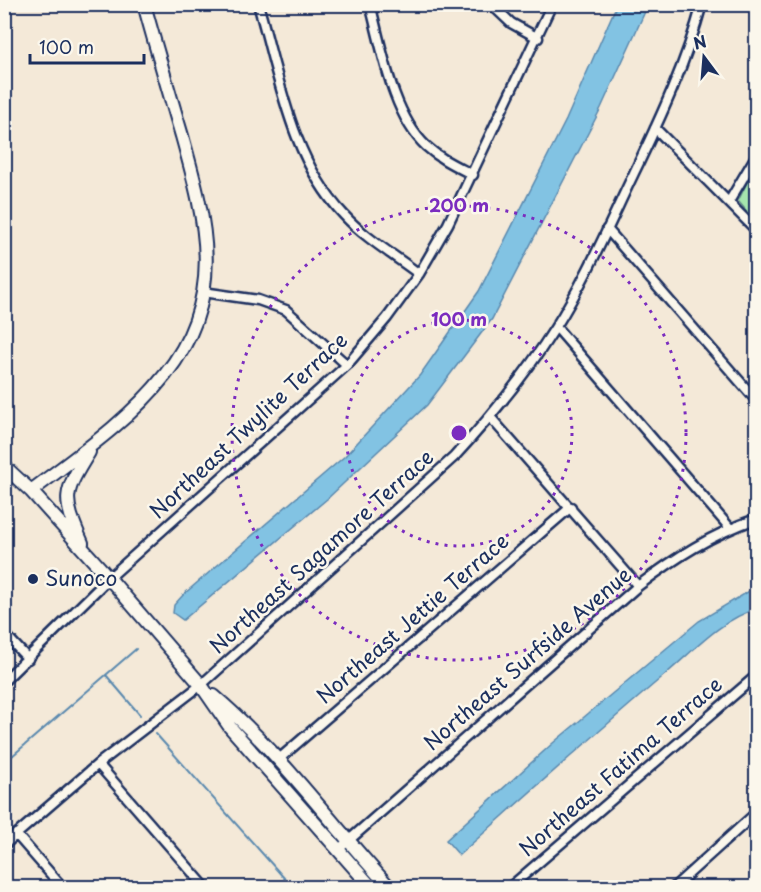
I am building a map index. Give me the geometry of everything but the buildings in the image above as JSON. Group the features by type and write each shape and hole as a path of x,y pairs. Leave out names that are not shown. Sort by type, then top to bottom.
{"main road":[{"path":"31,491 94,443 147,397 166,374 189,338 203,292 207,246 204,221 144,4"},
{"path":"86,552 69,514 66,499 69,485 94,443"},
{"path":"4,466 31,491 109,578 201,685 230,727 343,845 390,888"},
{"path":"201,685 241,719 279,759 372,888"}],"street":[{"path":"258,4 293,125 317,179 344,215 419,274"},
{"path":"370,4 397,99 412,130 443,160 473,175"},
{"path":"491,4 511,23 538,38"},
{"name":"Northeast Twylite Terrace","path":"4,681 109,578 347,365 419,274 473,175 552,4"},
{"name":"Northeast Sagamore Terrace","path":"4,845 98,764 201,685 454,457 491,417 556,327 607,229 655,128 694,34 702,4"},
{"path":"655,128 730,200 756,230"},
{"path":"730,200 756,156"},
{"path":"607,229 756,400"},
{"path":"203,292 258,300 286,310 347,365"},
{"path":"556,327 730,528"},
{"path":"491,417 638,586"},
{"name":"Northeast Jettie Terrace","path":"279,759 571,507"},
{"name":"Northeast Surfside Avenue","path":"343,845 638,586 681,554 730,528 756,519"},
{"path":"4,633 28,659"},
{"name":"Northeast Fatima Terrace","path":"509,888 756,676"},
{"path":"98,764 206,888"},
{"path":"673,888 756,813"},
{"path":"16,834 63,888"}],"green space":[{"path":"756,164 756,222 738,201"}],"water":[{"path":"617,4 648,5 601,108 492,319 427,405 327,499 183,620 173,613 174,605 184,594 345,456 420,375 479,291 566,120"},
{"path":"756,587 756,609 732,620 709,636 459,855 446,840 553,743 699,621"}],"waterway":[{"path":"4,763 136,649"},
{"path":"106,675 140,715"},
{"path":"156,734 293,888"}],"place":[{"name":"Sunoco","path":"33,579"}]}
